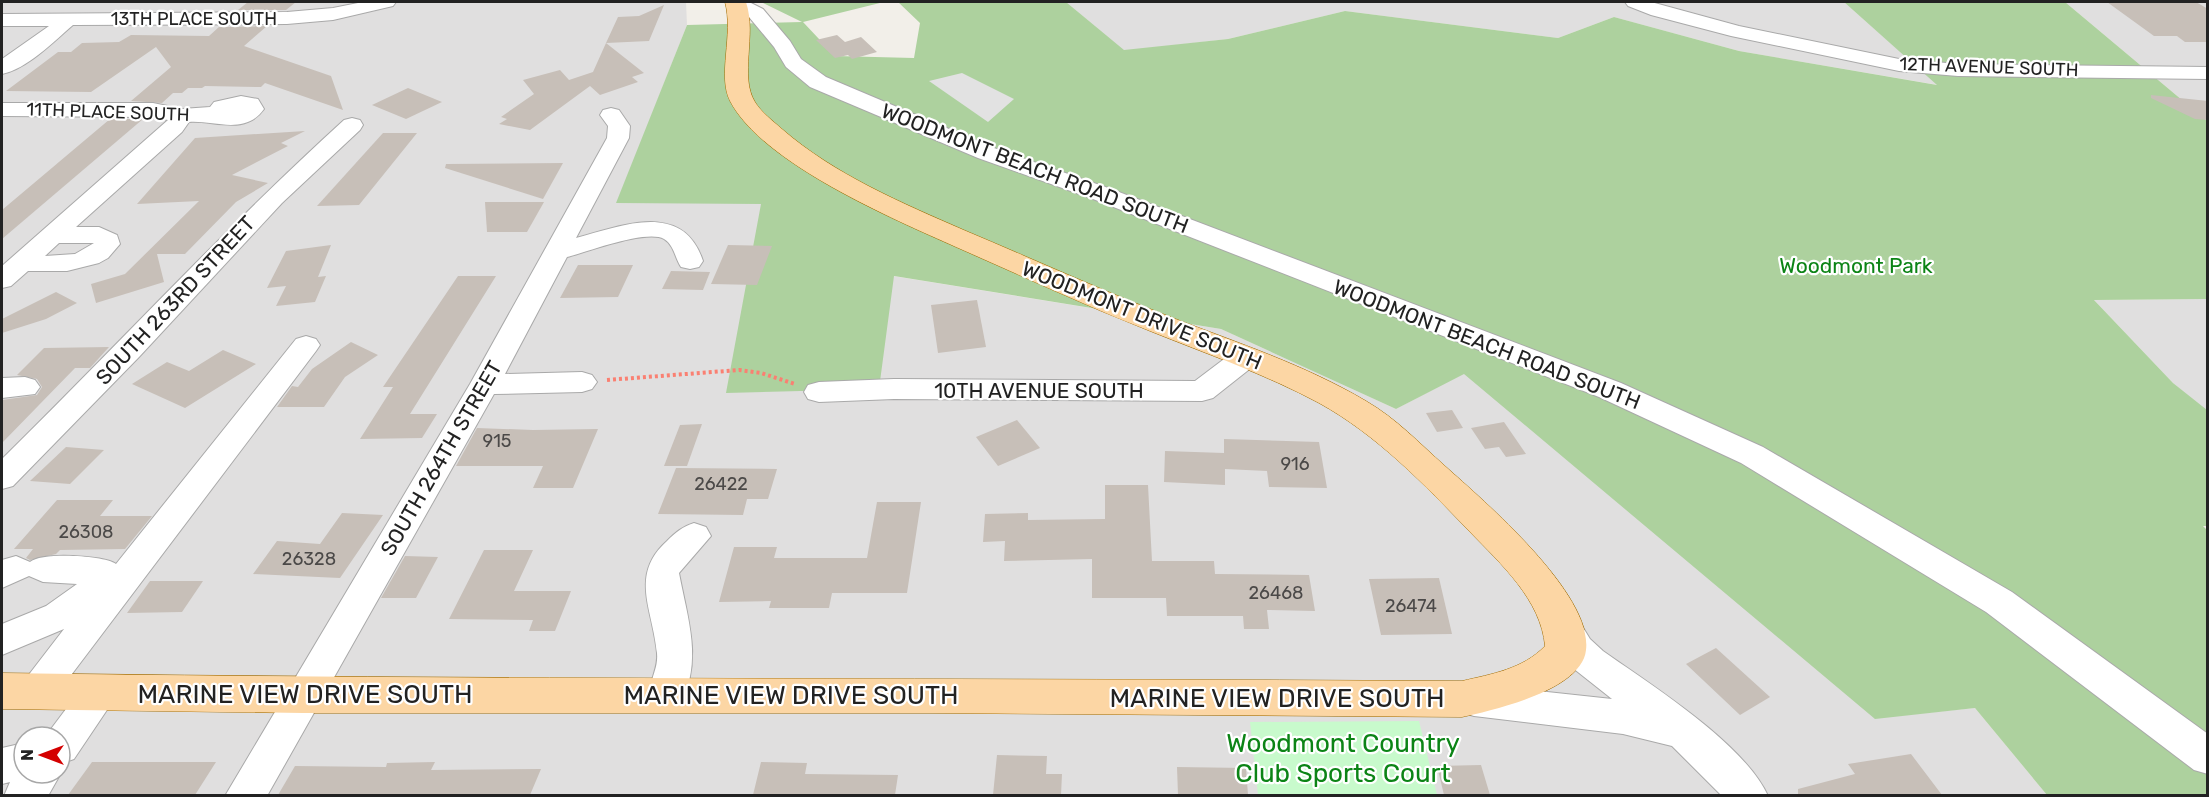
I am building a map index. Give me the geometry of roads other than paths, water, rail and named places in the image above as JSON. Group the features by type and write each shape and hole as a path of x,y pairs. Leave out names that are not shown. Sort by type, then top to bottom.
{"main road":[{"name":"WOODMONT DRIVE SOUTH","path":"737,2 743,27 737,66 738,96 751,113 787,144 839,181 944,232 1053,280 1246,357 1318,389 1382,426 1484,522 1551,597 1566,641"},
{"name":"MARINE VIEW DRIVE SOUTH","path":"19,691 303,695 1462,699 1513,687 1552,668 1566,641"}],"street":[{"path":"2,19 26,2"},
{"path":"198,19 219,2"},
{"name":"13TH PLACE SOUTH","path":"2,19 302,17 360,9 386,2"},
{"name":"WOODMONT BEACH ROAD SOUTH","path":"737,2 756,13 783,45 793,63 818,82 986,153 1102,194 1610,390 1752,455 2000,602 2208,757"},
{"name":"12TH AVENUE SOUTH","path":"1635,2 1658,11 1738,32 1882,62 1940,69 2208,73"},
{"path":"2,68 39,44 67,20"},
{"name":"11TH PLACE SOUTH","path":"2,109 153,110 182,116 214,113"},
{"path":"11,271 174,127 182,116"},
{"name":"SOUTH 264TH STREET","path":"245,795 484,384 618,138 619,126 611,116"},
{"name":"SOUTH 263RD STREET","path":"2,478 129,351 265,206 352,125"},
{"path":"557,251 597,243 631,231 667,231 677,237 690,261"},
{"path":"11,271 82,260 98,253 108,244 108,240 99,235 52,235"},
{"path":"19,691 306,345"},
{"name":"10TH AVENUE SOUTH","path":"819,392 894,389 1202,391 1246,357"},
{"path":"484,384 582,382"},
{"path":"667,695 676,656 663,573 667,561 694,536"},
{"path":"2,640 58,617 82,602 96,589 104,577 103,572 92,570 20,571"},
{"path":"1566,641 1590,662 1686,732 1722,764 1748,795"},
{"path":"72,730 100,692"},
{"path":"1462,699 1623,717 1686,732"}],"park label":[{"name":"Woodmont Park","path":"1856,265"},
{"name":"Woodmont Country Club Sports Court","path":"1343,758"}]}
